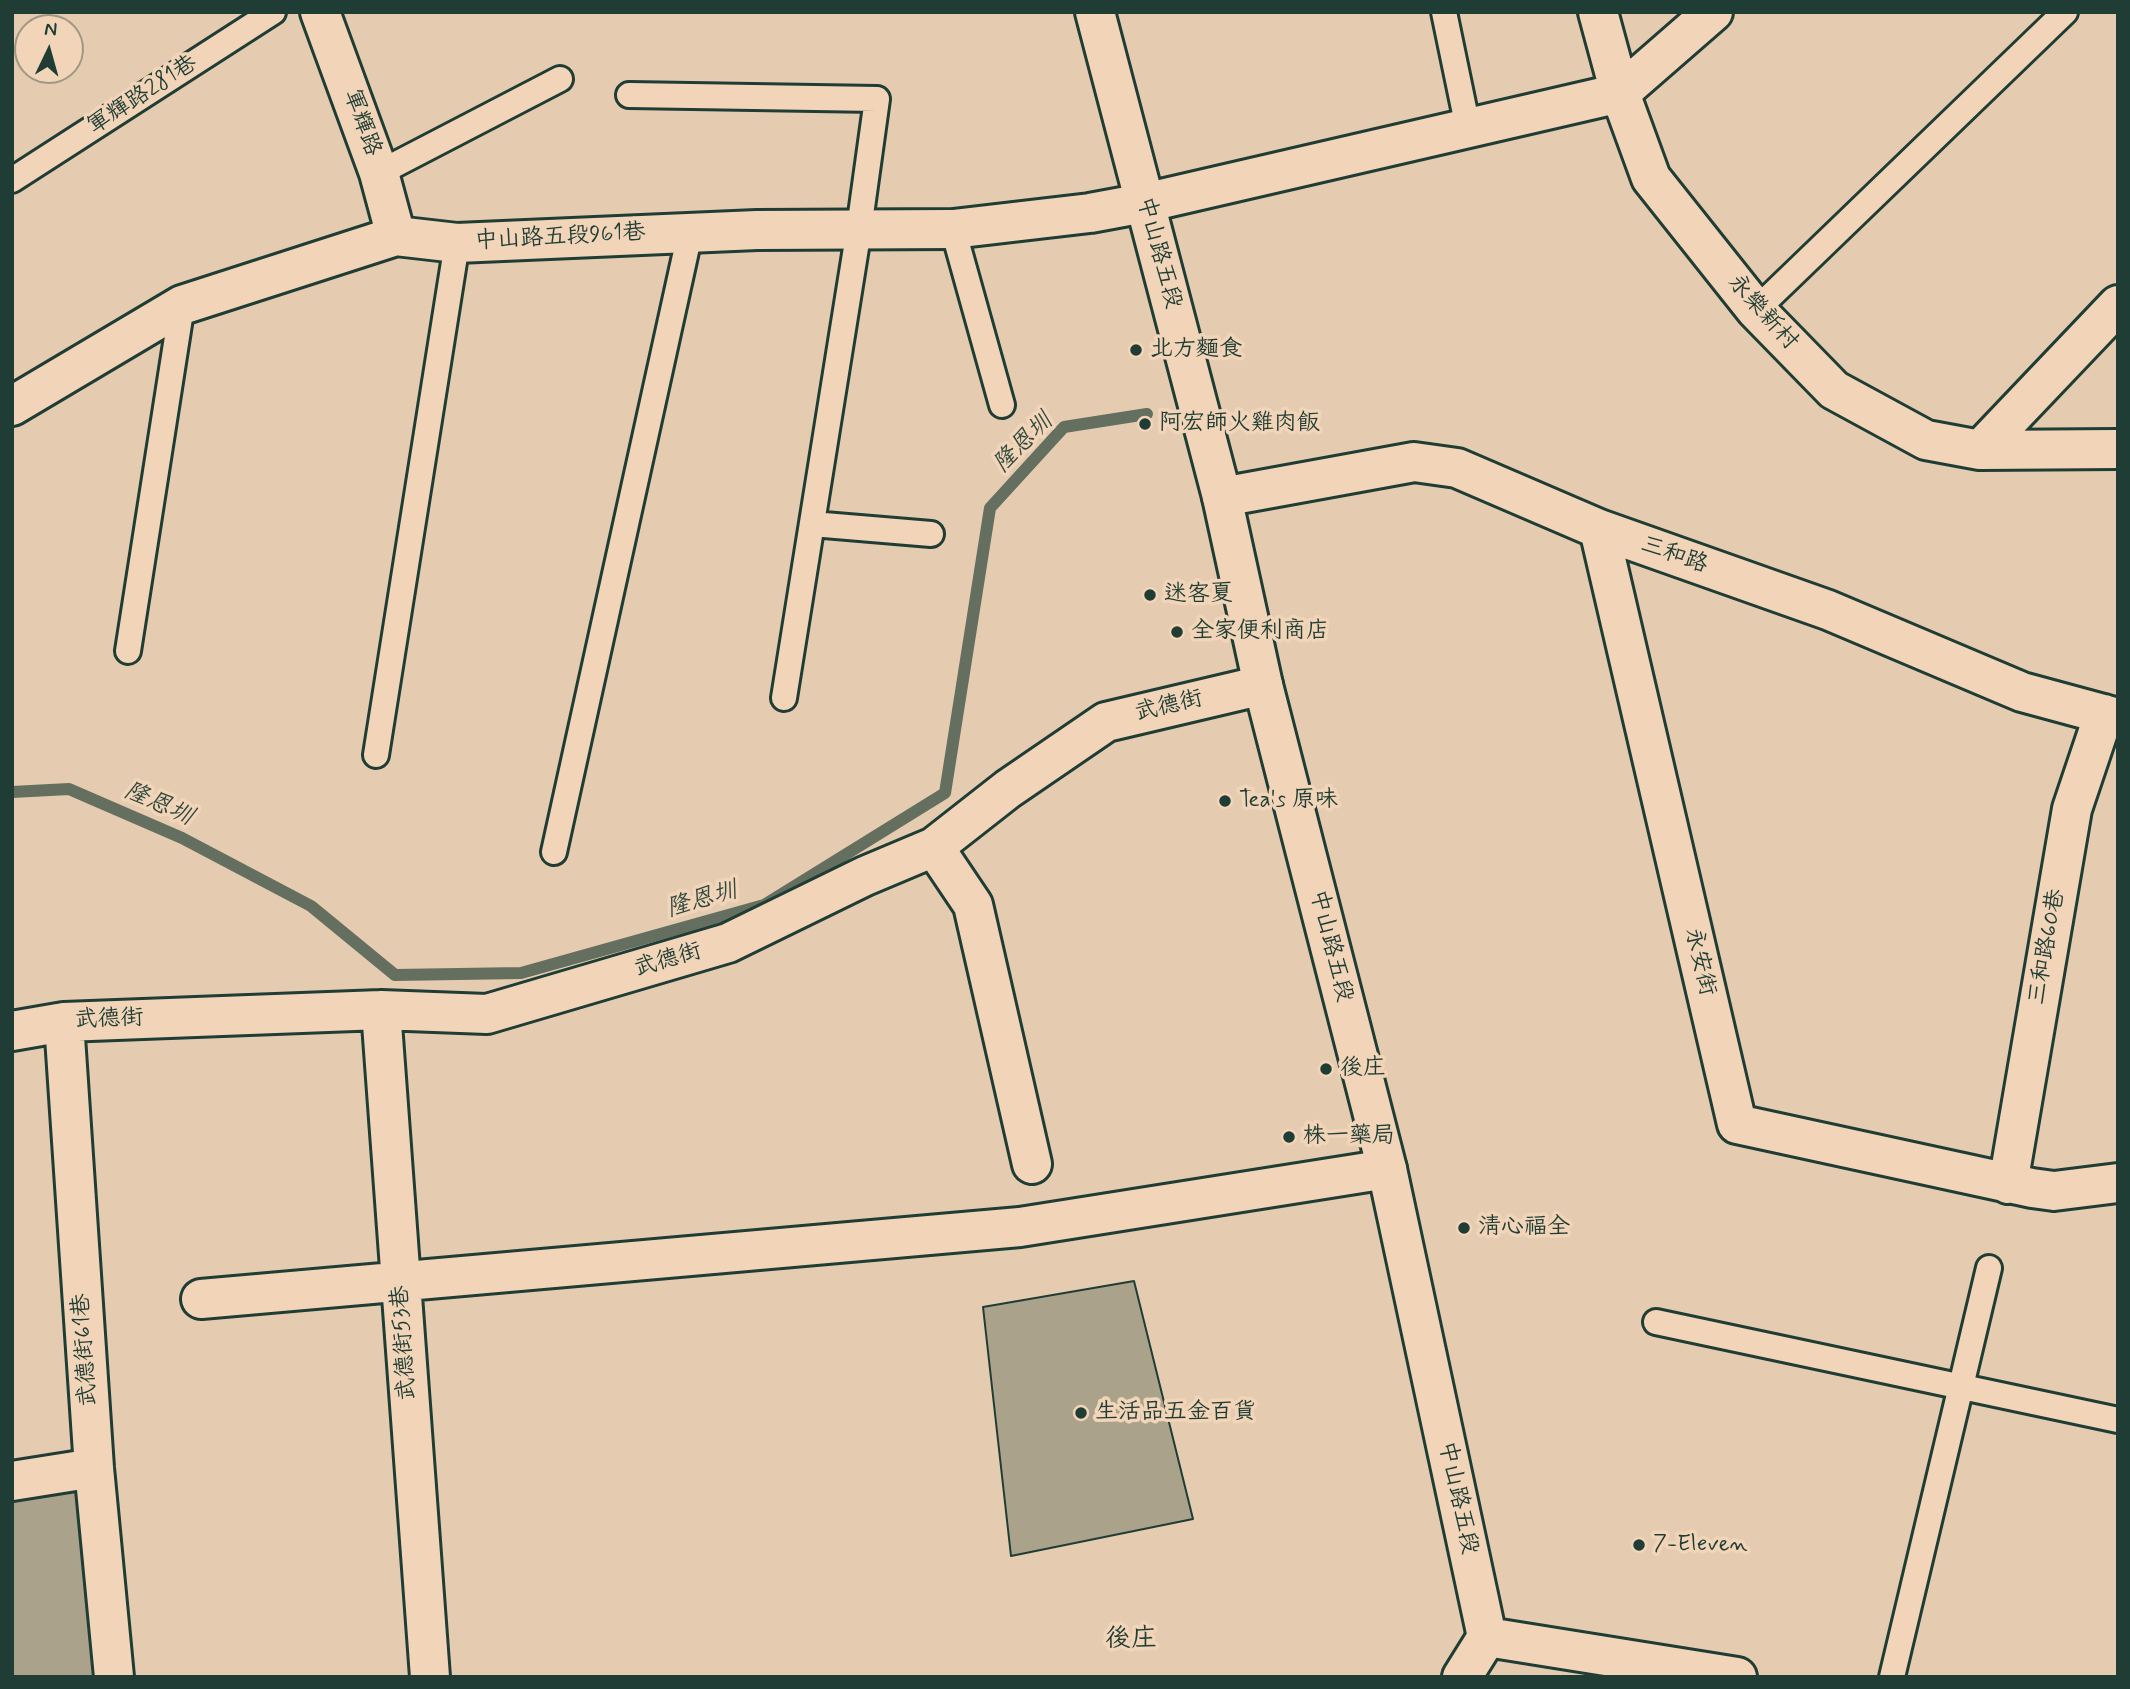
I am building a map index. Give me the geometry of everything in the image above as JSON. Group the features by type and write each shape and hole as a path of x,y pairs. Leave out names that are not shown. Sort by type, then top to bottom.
{"street":[{"name":"軍輝路","path":"320,12 379,173 396,236"},
{"name":"中山路五段","path":"1095,12 1222,497 1264,685 1387,1169 1487,1637"},
{"name":"永樂新村","path":"1598,12 1620,93 1651,178 1756,310 1834,390 1926,440 1980,450 2118,449"},
{"path":"1144,203 1620,93 1713,12"},
{"name":"中山路五段961巷","path":"12,406 182,305 396,236 457,243 690,233 953,229 1090,213 1144,203"},
{"path":"1980,450 2118,305"},
{"name":"三和路","path":"1222,497 1415,462 1457,468 1599,529 1828,610 2022,692 2111,716"},
{"name":"永安街","path":"1599,529 1737,1124 2008,1184"},
{"name":"武德街","path":"12,1031 64,1022 381,1010 487,1014 728,943 864,876 934,847 1008,789 1106,722 1264,685"},
{"name":"三和路60巷","path":"2008,1184 2072,809 2111,716"},
{"path":"934,847 973,905 1032,1164"},
{"name":"武德街53巷","path":"381,1010 430,1677"},
{"name":"武德街61巷","path":"64,1022 94,1468 114,1677"},
{"path":"201,1299 1020,1227 1387,1169"},
{"path":"2008,1184 2054,1191 2118,1183"},
{"path":"12,1481 94,1468"},
{"path":"1462,1677 1487,1637 1737,1677"}],"lane":[{"name":"軍輝路281巷","path":"12,180 273,12"},
{"path":"1444,12 1468,128"},
{"path":"1756,310 2064,12"},
{"path":"379,173 560,79"},
{"path":"629,95 877,99 859,229 784,698"},
{"path":"953,229 1002,405"},
{"path":"554,852 690,233"},
{"path":"376,755 457,243"},
{"path":"128,651 182,305"},
{"path":"812,524 931,534"},
{"path":"1892,1677 1989,1268"},
{"path":"1656,1322 2118,1420"}],"building":[{"name":"生活品五金百貨","path":"1134,1281 1193,1519 1011,1556 983,1307"},
{"path":"78,1488 94,1677 12,1677 12,1493"}],"waterway":[{"name":"隆恩圳","path":"12,792 69,789 182,838 311,906 395,975 521,973 764,905 945,793 990,508 1064,427 1147,414"}],"place":[{"name":"北方麵食","path":"1136,350"},
{"name":"阿宏師火雞肉飯","path":"1145,424"},
{"name":"迷客夏","path":"1150,595"},
{"name":"全家便利商店","path":"1177,632"},
{"name":"Tea's 原味","path":"1225,801"},
{"name":"後庄","path":"1326,1069"},
{"name":"株一藥局","path":"1289,1137"},
{"name":"清心福全","path":"1464,1228"},
{"name":"生活品五金百貨","path":"1081,1413"},
{"name":"7-Eleven","path":"1639,1545"}],"district":[{"name":"後庄","path":"1131,1641"}]}
